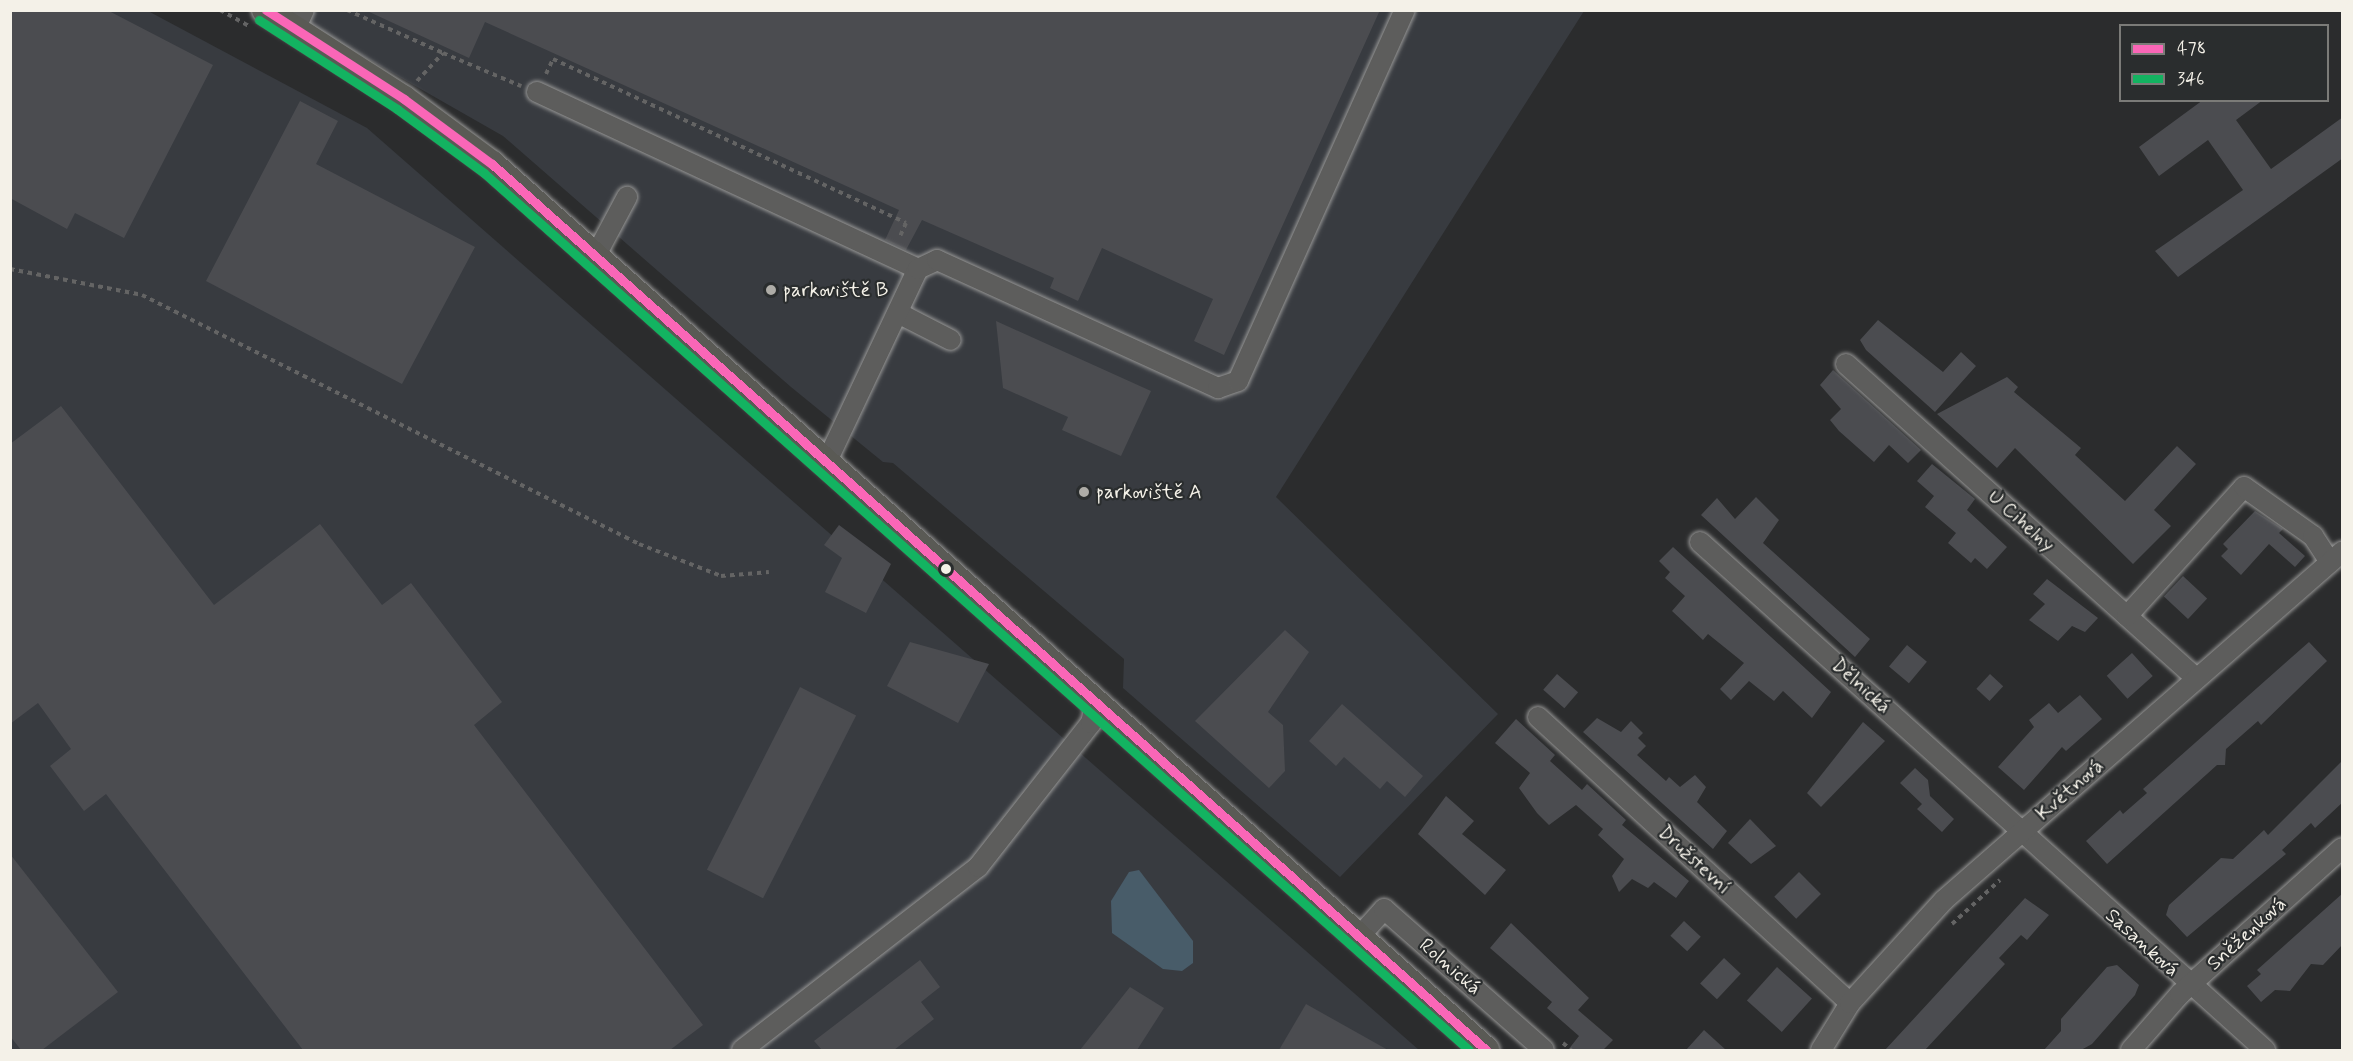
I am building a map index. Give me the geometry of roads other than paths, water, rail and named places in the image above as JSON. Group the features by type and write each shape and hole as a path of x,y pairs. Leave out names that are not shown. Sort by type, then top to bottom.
{"main road":[{"path":"266,10 300,19 492,164 828,459 1095,706 1486,1050"}],"street":[{"path":"828,459 918,269 937,260 1218,388 1238,381 1405,10"},
{"path":"537,92 918,269"},
{"path":"596,255 627,197"},
{"path":"898,314 951,340"},
{"name":"U Cihelny","path":"1846,363 2196,678"},
{"path":"2127,616 2244,488 2313,536 2336,556"},
{"name":"Dělnická","path":"1700,542 2020,833"},
{"name":"Květnová","path":"1821,1050 1850,1004 1935,909 2336,556"},
{"path":"742,1050 978,867 1091,723 1095,706"},
{"name":"Družstevní","path":"1538,717 1850,1004"},
{"name":"Sasanková","path":"2020,833 2190,986 2265,1050"},
{"name":"Sněženková","path":"2131,1050 2190,986 2343,848"},
{"name":"Rolnická","path":"1358,938 1384,909 1553,1047"}],"water":[{"path":"1139,870 1193,941 1193,963 1182,971 1163,969 1112,933 1111,901 1129,872"}],"place":[{"name":"parkoviště B","path":"771,290"},
{"name":"parkoviště A","path":"1084,492"}]}
